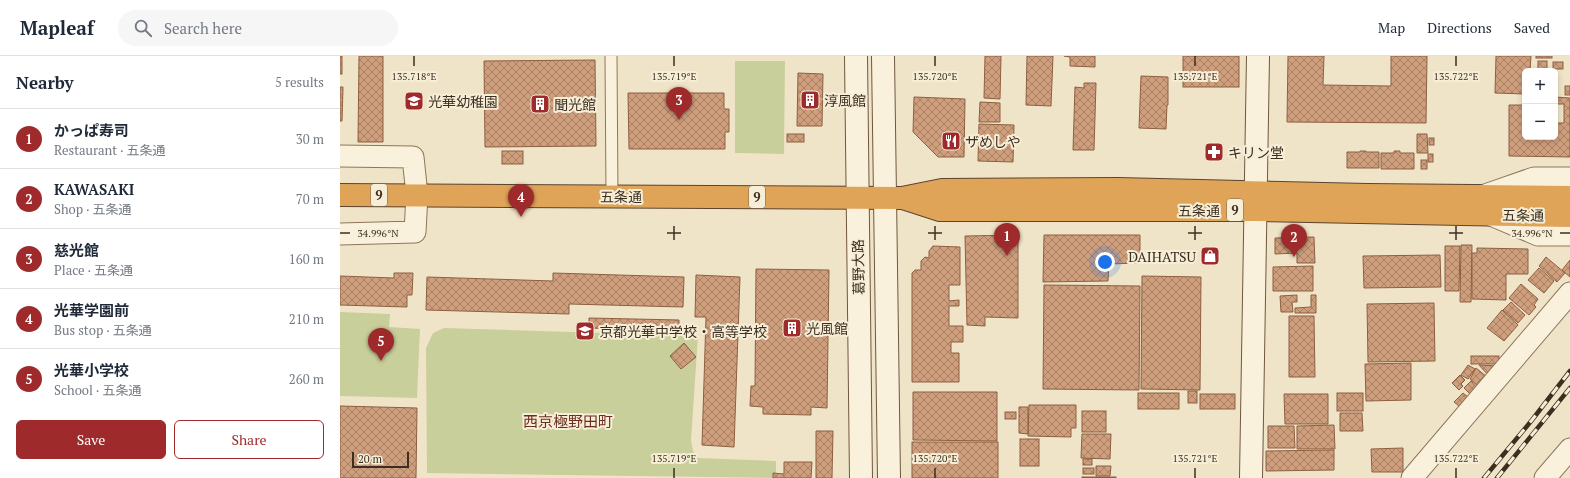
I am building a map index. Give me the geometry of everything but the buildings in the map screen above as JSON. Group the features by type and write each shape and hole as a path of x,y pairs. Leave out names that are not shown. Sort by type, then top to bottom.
{"highway":[{"name":"五条通","path":"340,195 894,198 942,190 1118,190 1256,201 1486,206 1570,216"},
{"name":"五条通","path":"1486,206 1570,197"}],"street":[{"name":"葛野大路","path":"856,56 861,478"},
{"name":"葛野大路","path":"884,56 894,198 889,478"},
{"path":"1251,478 1258,56"},
{"path":"340,156 413,157 418,196 415,232 340,234"},
{"path":"1486,206 1534,178 1570,178"},
{"path":"1486,206 1538,235 1570,235"},
{"path":"1412,478 1570,293"},
{"path":"1544,478 1570,449"}],"lane":[{"path":"611,56 612,196"}],"green space":[{"path":"735,61 785,61 784,154 735,153"},
{"path":"340,312 390,314 389,327 420,329 417,398 340,396"},
{"path":"444,328 698,336 691,440 693,451 698,458 776,461 776,478 427,473 426,348 433,333"}],"railway":[{"path":"1484,478 1570,371"},
{"path":"1497,478 1570,388"}],"place":[{"name":"淳風館","path":"810,100"},
{"name":"光華幼稚園","path":"414,101"},
{"name":"聞光館","path":"540,104"},
{"name":"慈光館","path":"679,120"},
{"name":"ザめしや","path":"951,141"},
{"name":"キリン堂","path":"1214,152"},
{"name":"光華学園前","path":"521,217"},
{"name":"かっぱ寿司","path":"1007,256"},
{"name":"DAIHATSU","path":"1210,256"},
{"name":"KAWASAKI","path":"1294,257"},
{"name":"光風館","path":"792,328"},
{"name":"京都光華中学校・高等学校","path":"585,331"},
{"name":"光華小学校","path":"381,361"}],"district":[{"name":"西京極野田町","path":"568,421"}]}
